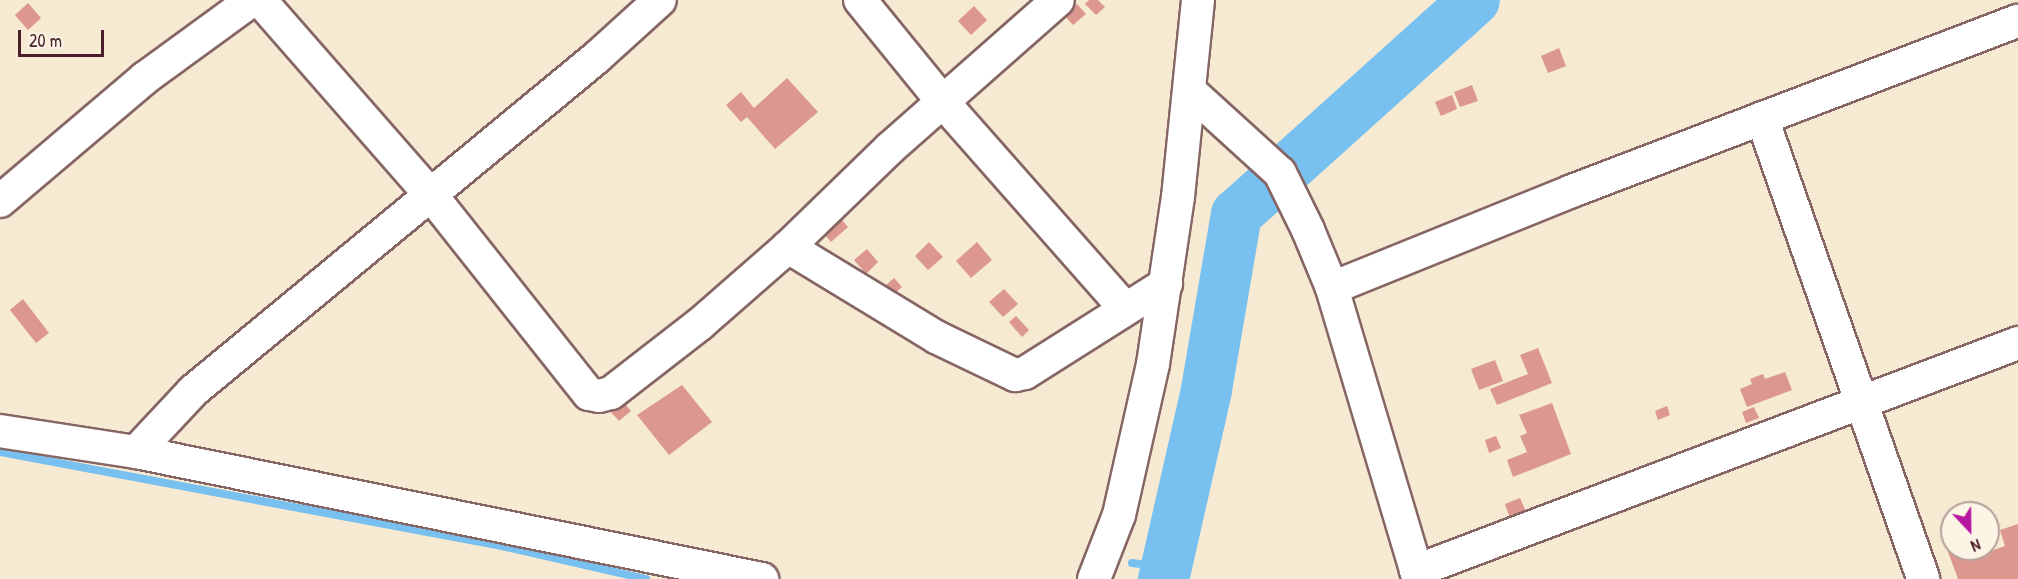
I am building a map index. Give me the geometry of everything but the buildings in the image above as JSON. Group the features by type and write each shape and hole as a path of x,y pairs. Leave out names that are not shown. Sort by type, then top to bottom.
{"street":[{"path":"0,201 145,78 252,0"},
{"path":"260,0 430,195 589,394 599,396 610,393 700,324 788,247 943,102 1058,0"},
{"path":"136,452 194,391 660,0"},
{"path":"860,0 943,102 1124,307"},
{"path":"1094,579 1119,515 1138,440 1166,284 1191,92 1198,0"},
{"path":"1332,288 1762,118 2018,21"},
{"path":"1191,92 1280,173 1332,288 1418,575 2018,343"},
{"path":"1762,118 1923,579"},
{"path":"788,247 936,337 1015,375 1025,373 1124,307 1166,284"},
{"path":"0,431 136,452 762,579"}],"waterway":[{"path":"1163,579 1206,389 1236,214 1474,0"},
{"path":"0,452 502,546 646,579"},
{"path":"1132,563 1166,567"}]}
